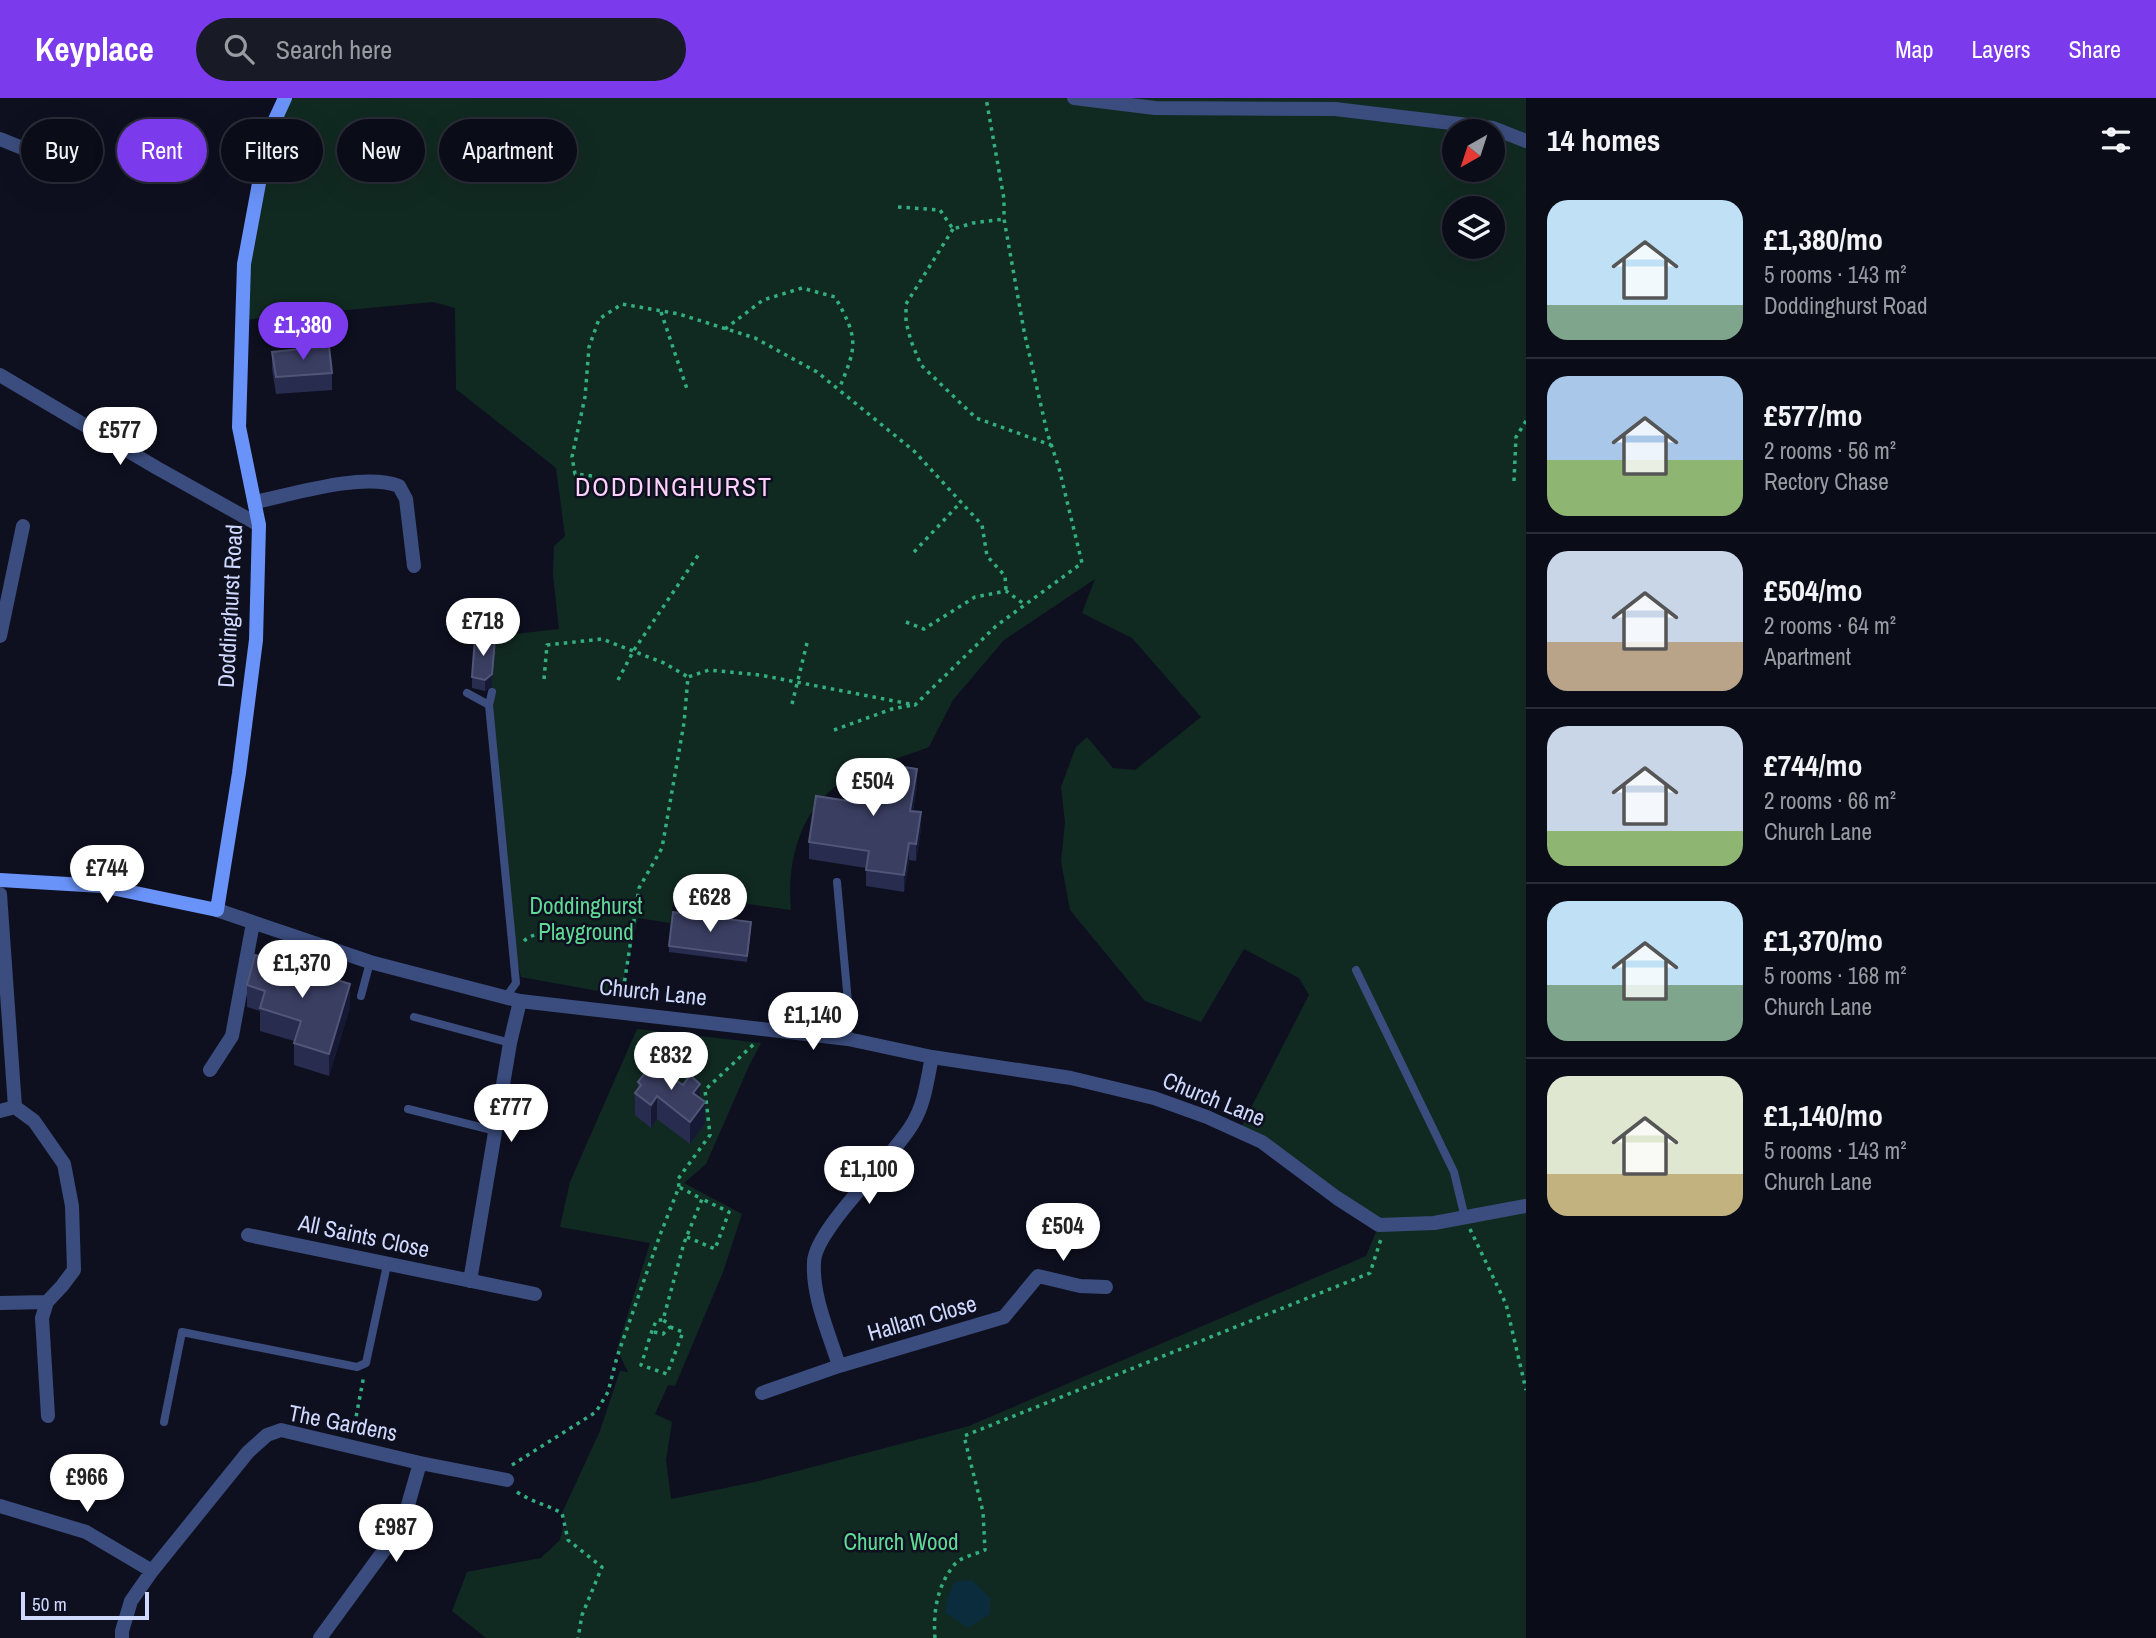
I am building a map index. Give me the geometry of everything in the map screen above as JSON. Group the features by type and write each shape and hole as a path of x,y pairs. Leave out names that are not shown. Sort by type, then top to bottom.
{"street":[{"name":"Doddinghurst Road","path":"217,911 239,773 256,640 259,525 239,427 244,264 268,135 285,98"},
{"path":"1074,98 1155,108 1322,104 1493,128 1526,141"},
{"path":"0,139 21,147"},
{"path":"0,375 259,525"},
{"path":"255,502 365,481 386,481 400,486 406,499 414,566"},
{"path":"0,636 5,588 23,526"},
{"name":"Church Lane","path":"0,880 102,886 217,911 370,962 513,999 848,1039 932,1057 1071,1078 1154,1098 1207,1117 1262,1142 1336,1198 1379,1225 1434,1223 1526,1206"},
{"path":"0,894 15,1107 34,1121 65,1164 72,1206 74,1270 47,1301 42,1318 48,1416"},
{"path":"210,1070 232,1036 253,923"},
{"path":"470,1281 510,1043 513,999"},
{"path":"839,1366 815,1287 813,1259 826,1231 912,1126 922,1105 932,1057"},
{"path":"0,1111 15,1107"},
{"name":"All Saints Close","path":"248,1235 535,1294"},
{"name":"Hallam Close","path":"762,1393 839,1366 1004,1317 1038,1276 1080,1286 1106,1287"},
{"path":"0,1303 47,1301"},
{"name":"The Gardens","path":"122,1638 131,1601 152,1571 248,1452 267,1435 281,1430 420,1463 499,1478"},
{"name":"The Gardens","path":"320,1638 385,1549 406,1512 420,1463"},
{"path":"0,1506 86,1532 152,1571"}],"lane":[{"path":"492,692 489,705 514,951 516,983 513,999"},
{"path":"467,693 489,705"},
{"path":"837,881 849,1013 848,1039"},
{"path":"361,996 370,962"},
{"path":"1356,970 1454,1172 1465,1218"},
{"path":"414,1017 510,1043"},
{"path":"408,1109 496,1131"},
{"path":"164,1422 182,1332 357,1367 366,1363 387,1265"}],"path":[{"path":"835,730 892,709 915,705 996,626 1083,564 1024,331 986,98"},
{"path":"898,207 940,210 953,229"},
{"path":"1004,219 953,229 906,304 906,322 921,365 976,418 1051,445"},
{"path":"725,329 763,300 802,288 835,298 850,324 855,347 839,390"},
{"path":"592,476 575,474 572,457 585,397 589,346 599,319 622,304 679,314 766,344 817,372 914,452 982,525 987,556 1005,576 1006,591"},
{"path":"661,311 687,389"},
{"path":"1514,481 1516,437 1526,421"},
{"path":"914,552 961,502"},
{"path":"618,680 634,650 699,554"},
{"path":"906,622 924,629 975,597 1006,591 1025,604"},
{"path":"544,679 547,645 602,639 634,650 688,677 709,670 760,675 915,705"},
{"path":"792,704 807,643"},
{"path":"620,1011 639,888 662,848 684,723 688,677"},
{"path":"514,951 530,935 568,931 631,938"},
{"path":"696,1101 769,1029"},
{"path":"578,1638 582,1615 602,1567 568,1540 562,1513 548,1505 533,1502 499,1478 596,1412 608,1392 617,1357 679,1187 678,1179 710,1135 705,1090"},
{"path":"679,1187 729,1212 715,1249 687,1237"},
{"path":"663,1320 687,1237 702,1199"},
{"path":"1465,1218 1506,1304 1526,1390"},
{"path":"935,1638 933,1616 937,1596 956,1562 985,1550 984,1512 964,1436 1370,1273 1387,1225"},
{"path":"657,1320 663,1320 670,1327 683,1332 667,1374 641,1365 657,1320"},
{"path":"654,1332 663,1334 670,1327"},
{"path":"351,1445 366,1363"}],"green space":[{"path":"285,98 1526,98 1526,1638 486,1638 452,1611 467,1572 541,1558 560,1540 563,1527 566,1529 562,1513 600,1431 620,1371 628,1372 617,1349 650,1243 560,1227 570,1182 637,1029 761,1043 706,1164 684,1183 742,1214 723,1272 675,1386 668,1385 655,1414 672,1422 666,1460 671,1499 755,1482 969,1426 1366,1256 1379,1225 1239,1131 1309,995 1299,978 1244,949 1201,1022 1145,1001 1070,910 1061,861 1065,822 1061,787 1076,747 1087,737 1113,768 1135,770 1201,717 1132,638 1082,613 1095,579 1004,640 953,700 929,747 877,766 830,791 809,816 797,845 791,877 791,910 675,894 670,923 638,918 620,995 521,977 515,951 489,705 495,650 488,633 506,635 559,629 553,575 554,546 565,536 556,468 456,389 455,308 433,302 242,320 261,182 323,182 323,119 275,119"}],"water":[{"path":"972,1580 990,1598 990,1614 968,1628 945,1612 954,1582"}],"building":[{"path":"329,346 332,373 276,377 272,352"},
{"path":"475,637 495,639 492,674 485,680 472,677"},
{"path":"862,760 917,769 910,811 921,812 916,844 909,843 904,875 866,870 869,851 809,842 816,796 855,802"},
{"path":"673,912 751,922 747,956 669,946"},
{"path":"255,955 350,984 329,1054 294,1043 301,1021 260,1008 265,991 247,985"},
{"path":"652,1064 683,1085 690,1075 700,1084 693,1093 705,1102 690,1122 657,1096 651,1105 635,1093 641,1085 638,1082"}],"district":[{"name":"DODDINGHURST","path":"674,487"}],"park label":[{"name":"Doddinghurst Playground","path":"586,919"},
{"name":"Church Wood","path":"901,1542"}]}
